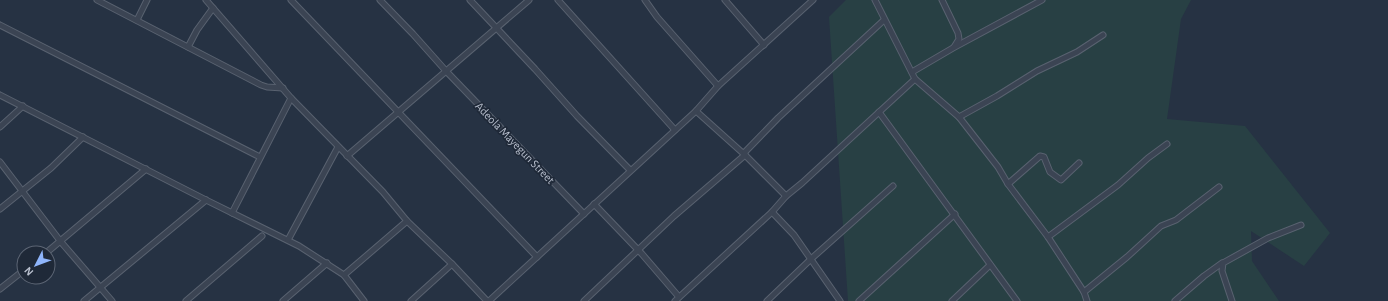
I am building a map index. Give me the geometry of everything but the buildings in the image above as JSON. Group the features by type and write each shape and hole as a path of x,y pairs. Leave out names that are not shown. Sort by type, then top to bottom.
{"street":[{"path":"97,0 261,85 283,88"},
{"path":"137,20 147,0"},
{"path":"206,0 291,98 383,192 407,221 488,301 696,111 718,86 813,0"},
{"path":"291,0 537,257"},
{"name":"Adeola Mayegun Street","path":"380,0 446,71 584,214"},
{"path":"470,0 577,116 630,170"},
{"path":"347,156 529,0"},
{"path":"558,0 675,130"},
{"path":"645,0 657,17 718,86"},
{"path":"725,0 764,45"},
{"path":"875,0 915,78 959,117 998,167 1008,184 1048,238 1084,292 1088,301"},
{"path":"942,0 958,33 959,39 953,48"},
{"path":"912,72 1033,2 1042,0"},
{"path":"188,47 197,30 212,8"},
{"path":"584,301 674,216 745,155 745,152 778,118 884,20"},
{"path":"0,25 260,157"},
{"path":"959,117 997,96 1036,71 1077,52 1103,34"},
{"path":"674,301 772,212 786,196 880,112 915,78"},
{"path":"0,94 206,200 288,240 344,274 364,301"},
{"path":"232,213 291,98"},
{"path":"0,127 23,106"},
{"path":"696,111 745,155 786,196"},
{"path":"880,112 1017,301"},
{"path":"0,209 51,168 84,137"},
{"path":"1048,238 1118,185 1148,158 1167,144"},
{"path":"288,240 338,147"},
{"path":"1008,184 1040,156 1044,157 1050,172 1061,180 1080,163"},
{"path":"0,162 61,242 112,301"},
{"path":"56,246 146,169"},
{"path":"767,301 811,259 893,186"},
{"path":"1084,292 1127,257 1160,226 1176,220 1219,187"},
{"path":"84,301 206,200"},
{"path":"594,204 639,250 679,297"},
{"path":"772,212 794,235 840,301"},
{"path":"858,301 954,214"},
{"path":"344,274 407,221"},
{"path":"1175,301 1194,284 1223,263 1268,238 1301,225"},
{"path":"186,301 262,236"},
{"path":"283,301 327,263"},
{"path":"1223,263 1222,271 1232,301"},
{"path":"411,301 452,264"},
{"path":"952,301 990,265"},
{"path":"0,289 16,276"}],"green space":[{"path":"846,0 1191,0 1181,19 1167,119 1245,126 1330,233 1304,266 1251,231 1252,261 1279,301 848,301 829,17"}]}
